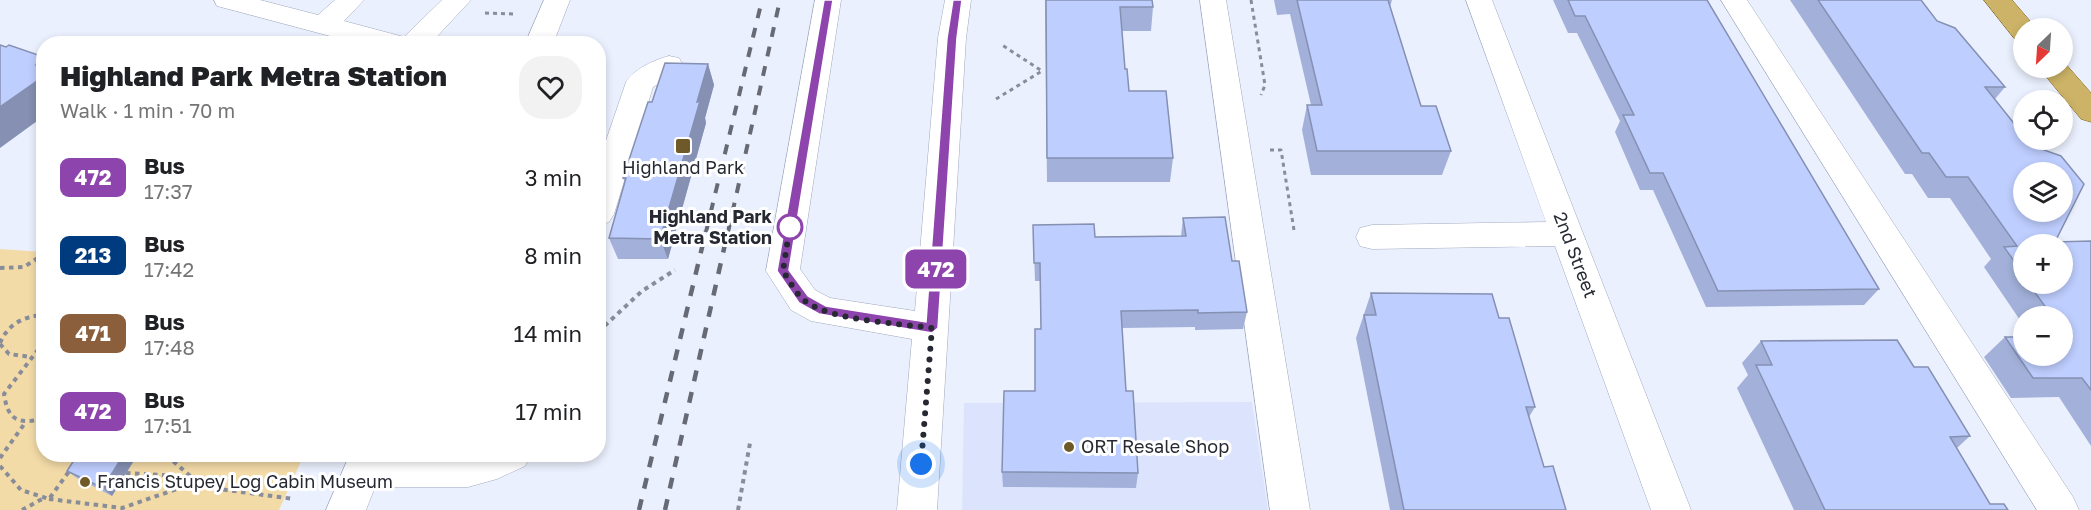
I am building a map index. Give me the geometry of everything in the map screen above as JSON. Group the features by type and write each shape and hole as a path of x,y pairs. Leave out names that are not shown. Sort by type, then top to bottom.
{"main road":[{"path":"1997,0 2013,19"},
{"path":"2062,78 2091,112"}],"street":[{"path":"227,0 368,36"},
{"path":"324,24 351,0"},
{"path":"421,36 458,0"},
{"path":"542,36 557,0"},
{"path":"828,0 783,271 803,300 823,311 932,328"},
{"path":"917,510 952,38 958,0"},
{"path":"1213,0 1290,510"},
{"name":"2nd Street","path":"1479,0 1671,510"},
{"path":"1734,0 2059,510"},
{"path":"606,189 640,82 669,64"},
{"path":"1372,237 1567,234"},
{"path":"346,510 365,462 468,470 495,462"}],"path":[{"path":"1251,0 1264,85 1257,104"},
{"path":"996,99 1042,71 1002,45"},
{"path":"1262,150 1281,150 1294,230"},
{"path":"0,268 24,267 36,259"},
{"path":"606,327 615,321 630,301 652,282 675,270"},
{"path":"32,357 9,354 0,343 2,334 26,318 36,316"},
{"path":"36,351 4,394 5,409 14,419 25,423 36,421"},
{"path":"0,458 25,423"},
{"path":"738,510 750,443"},
{"path":"174,462 197,482"},
{"path":"22,510 46,499 75,463"},
{"path":"0,466 21,490 46,499 122,508 197,482"},
{"path":"126,473 163,475 219,489 294,499"}],"shaded area":[{"path":"0,249 36,252 36,462 301,462 279,510 0,510"},
{"path":"1252,402 1268,510 962,510 964,403"}],"building":[{"path":"1046,0 1152,0 1153,7 1120,7 1125,69 1127,69 1129,91 1166,91 1173,158 1047,158"},
{"path":"1297,0 1388,0 1421,106 1436,106 1451,151 1317,151 1307,105 1322,105"},
{"path":"1568,0 1707,0 1879,289 1718,291 1663,173 1650,173 1623,115 1634,115 1585,16 1575,16"},
{"path":"1818,0 1921,0 1937,21 1955,28 2005,87 1985,87 2013,122 2013,150 2044,150 2061,156 2066,162 2013,162 2013,222 2065,222 2059,234 2013,234 2013,240 1968,177 1946,177 1929,153 1922,153"},
{"path":"0,45 6,47 9,45 36,54 36,82 0,107"},
{"name":"Highland Park Metra Station","path":"665,63 708,64 697,102 700,101 660,239 609,238 626,178 623,178 648,102 652,102"},
{"path":"2073,171 2084,184 2073,206"},
{"path":"1225,217 1232,261 1239,261 1247,312 1121,311 1126,391 1133,391 1138,473 1002,472 1004,391 1035,391 1035,329 1041,329 1040,263 1034,263 1033,225 1094,224 1095,237 1186,236 1183,218"},
{"path":"2091,241 2091,390 2082,378 2033,378 2025,366 2073,366 2073,306 2045,306 2036,294 2073,294 2073,242"},
{"path":"2013,246 2013,260 2004,247"},
{"path":"1371,293 1492,294 1499,318 1509,318 1535,407 1526,407 1544,467 1553,466 1566,510 1404,510 1364,315 1376,315"},
{"path":"2005,337 2013,337 2013,349"},
{"path":"1897,340 1914,367 1928,367 1970,436 1950,437 1990,504 2004,504 2008,510 1825,510 1756,365 1772,365 1761,341"},
{"path":"73,462 119,462 103,488 67,471"}],"railway":[{"path":"706,232 762,0"},
{"path":"728,232 780,0"},
{"path":"639,510 706,231"},
{"path":"665,510 728,231"}],"bus line":[{"name":"472","path":"828,0 783,271 803,300 823,311 932,328 952,38 958,0"}],"place":[{"name":"Highland Park","path":"683,146"},
{"name":"Highland Park Metra Station","path":"790,227"},
{"name":"ORT Resale Shop","path":"1069,447"},
{"name":"Francis Stupey Log Cabin Museum","path":"85,482"}],"route":[{"path":"790,227 790,225 783,271 803,300 823,311 932,328 921,464"}]}
